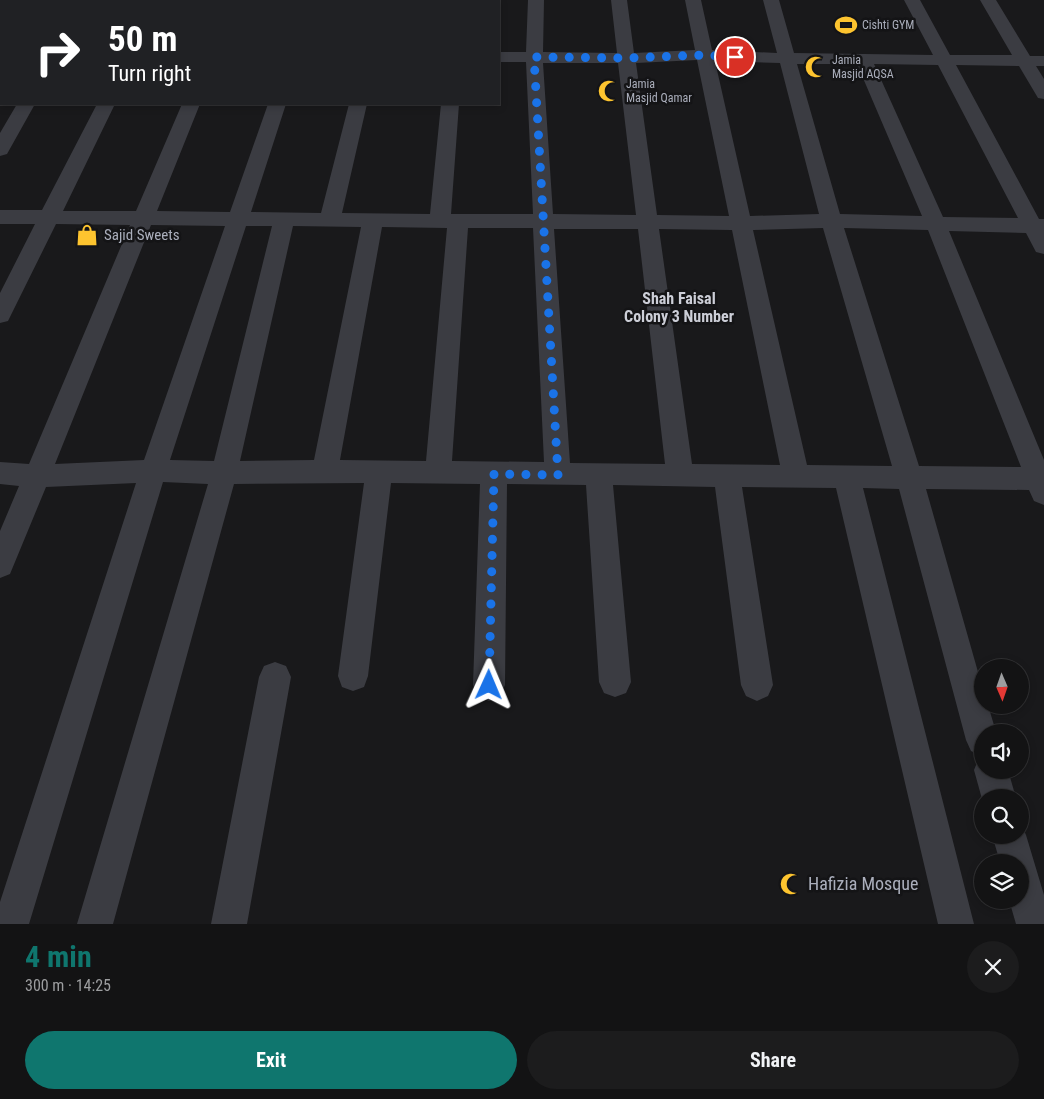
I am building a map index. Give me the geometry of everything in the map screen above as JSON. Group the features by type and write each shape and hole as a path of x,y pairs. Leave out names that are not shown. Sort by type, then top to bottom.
{"street":[{"path":"536,0 534,57 558,475"},
{"path":"619,0 628,58 680,476"},
{"path":"693,0 739,223 796,477"},
{"path":"771,0 785,58 831,221 909,477 978,724"},
{"path":"912,0 944,61 1039,225 1044,247"},
{"path":"988,0 1044,94"},
{"path":"500,57 628,58 704,55 944,61 1044,61"},
{"path":"0,474 38,476 153,471 224,473 325,471 558,475 909,477 1042,484 936,225 863,59"},
{"path":"0,150 25,105"},
{"path":"0,315 106,105"},
{"path":"0,564 191,105"},
{"path":"11,924 153,471 277,105"},
{"path":"330,220 358,105"},
{"path":"438,473 449,221 450,105"},
{"path":"0,217 739,223 831,221 936,225 1039,225"},
{"path":"96,924 224,473 284,219"},
{"path":"325,471 373,220"},
{"path":"353,676 379,472"},
{"path":"489,685 494,474"},
{"path":"599,475 616,682"},
{"path":"727,476 757,685"},
{"path":"847,477 956,924"},
{"path":"229,924 275,677"},
{"path":"1029,906 1034,924"}],"place":[{"name":"Cishti GYM","path":"846,25"},
{"name":"Jamia Masjid AQSA","path":"816,67"},
{"name":"Jamia Masjid Qamar","path":"609,91"},
{"name":"Sajid Sweets","path":"87,235"},
{"name":"Hafizia Mosque","path":"791,884"}],"district":[{"name":"Shah Faisal Colony 3 Number","path":"679,307"}],"route":[{"path":"489,685 494,474 558,475 534,57 628,58 704,55 735,57"}]}
